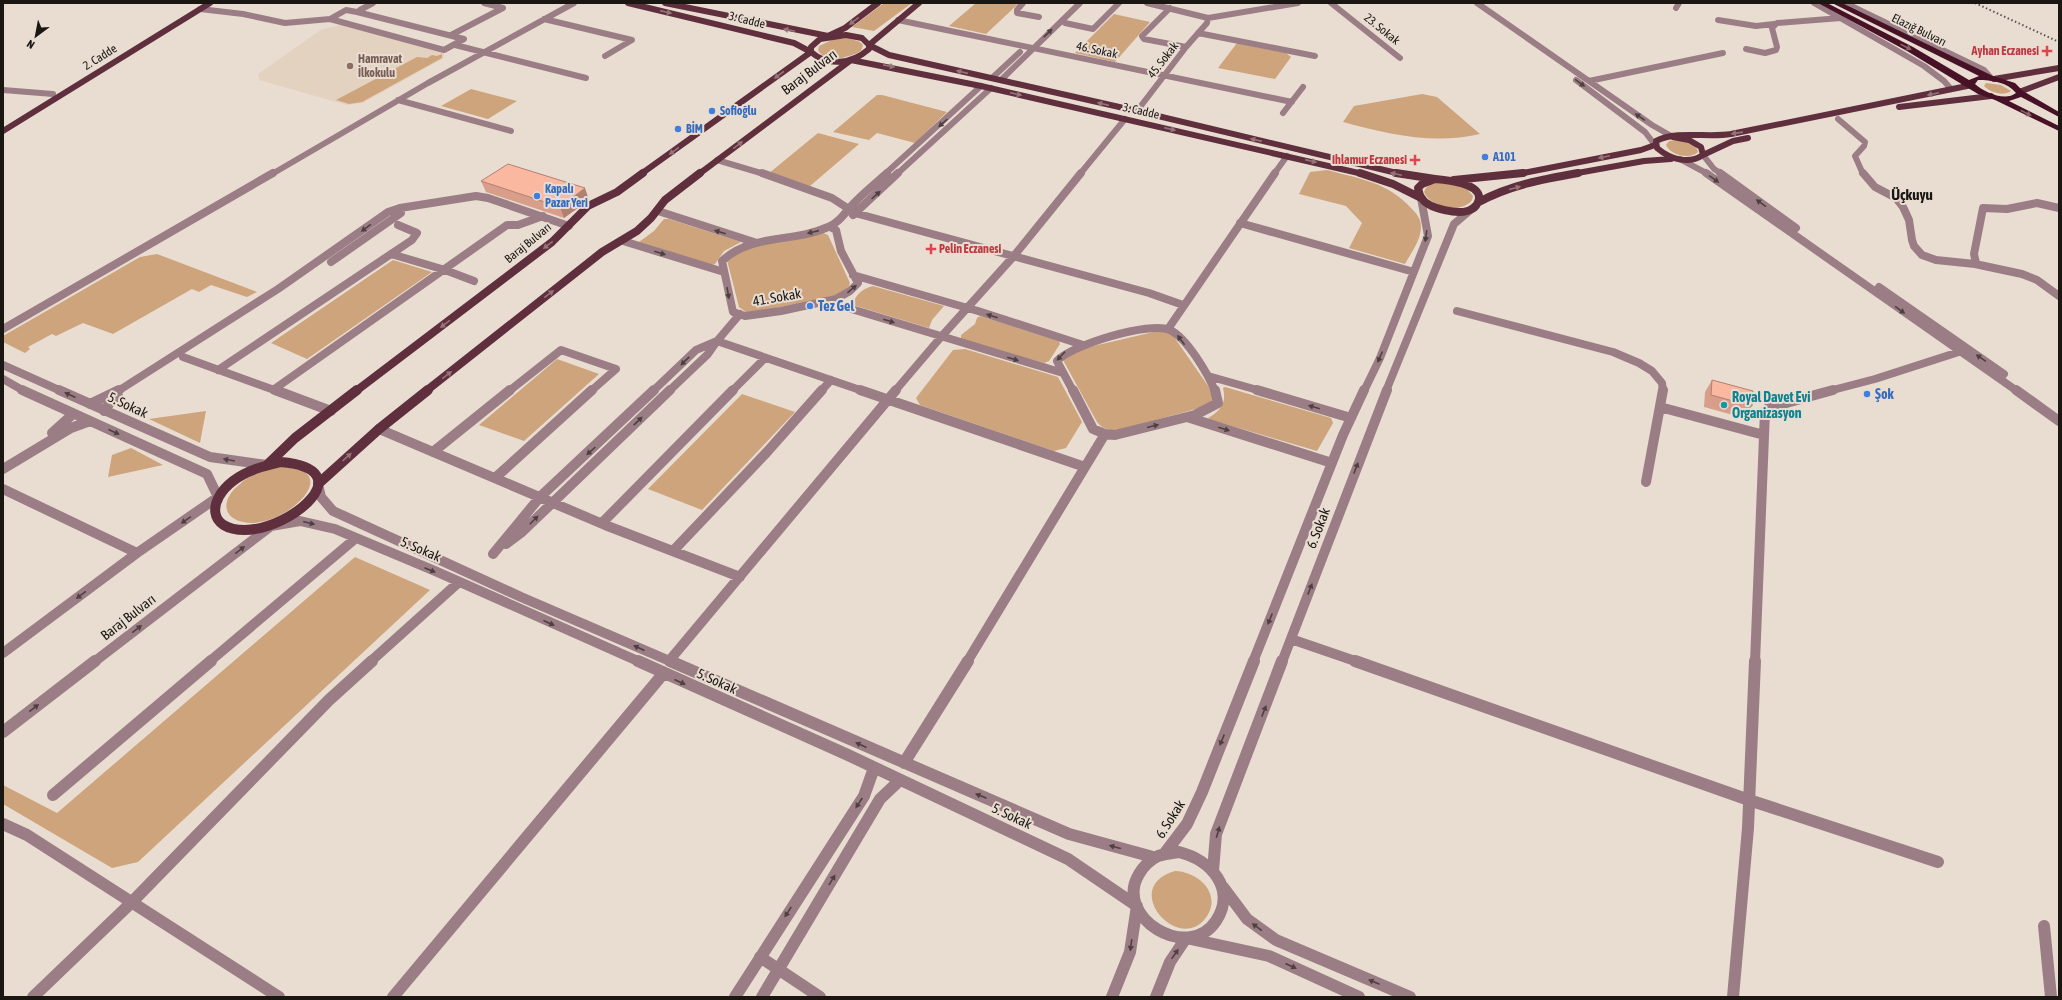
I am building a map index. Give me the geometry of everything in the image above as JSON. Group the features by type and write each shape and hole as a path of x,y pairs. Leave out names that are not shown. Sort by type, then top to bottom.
{"highway":[{"name":"Elazığ Bulvarı","path":"1822,3 1910,49 1972,85 1979,91 1992,96"},
{"name":"Elazığ Bulvarı","path":"1836,3 1992,79 2014,86 2020,92"},
{"path":"1972,85 1973,80 1977,78 1992,79"},
{"path":"1992,96 2015,97 2020,92 2059,115"},
{"path":"1992,96 2059,130"}],"main road":[{"name":"2. Cadde","path":"3,125 200,6 210,3"},
{"name":"3. Cadde","path":"628,3 794,43 811,52 815,56 826,60 851,60 991,88 1374,177 1393,184 1421,198 1434,207 1461,211 1503,191 1532,183 1658,159 1695,160 1733,141 1888,108 1992,96"},
{"name":"3. Cadde","path":"665,3 828,36 855,36 862,38 869,45 888,55 1001,80 1398,174 1454,180"},
{"name":"Baraj Bulvarı","path":"267,465 296,438 552,242 588,206 617,192 811,52 811,47 814,43 845,28 878,3"},
{"path":"869,45 919,3"},
{"name":"2. Cadde","path":"3,131 200,6"},
{"name":"Baraj Bulvarı","path":"318,484 379,429 602,252 634,235 653,218 665,200 851,60 865,54 869,45"},
{"path":"1992,79 2059,68"},
{"path":"2020,92 2059,78"},
{"path":"1454,180 1515,175 1641,150 1655,144 1660,139 1673,137 1711,136 1742,132 1972,85"},
{"path":"1673,137 1696,144 1704,151 1703,155"},
{"path":"1655,144 1657,148 1666,155 1680,160"},
{"path":"1421,198 1418,188 1427,181 1435,179"},
{"path":"1454,180 1471,187 1477,192 1480,197 1477,204"},
{"path":"281,462 304,464 312,469 317,476 318,484 309,503 298,512 271,526 253,530 237,530 224,526 216,519 214,509 218,497 226,487 238,478 267,465 281,462"}],"street":[{"path":"346,10 349,3"},
{"path":"330,19 356,3"},
{"path":"360,10 373,3"},
{"path":"451,35 503,8 496,4 484,3"},
{"path":"3,328 161,239 398,100 574,3"},
{"path":"1023,3 1017,10 1017,13 1039,17"},
{"path":"992,78 1070,3"},
{"path":"1001,80 1080,3"},
{"path":"1065,23 1093,29 1119,3"},
{"path":"1146,3 1170,8 1208,21 1298,3"},
{"name":"23. Sokak","path":"1331,3 1400,58"},
{"path":"1469,3 1645,132 1655,144"},
{"path":"1477,3 1652,125 1673,137"},
{"path":"1814,3 1924,66 1944,81 1951,89"},
{"path":"1845,3 1984,70 1992,79"},
{"path":"200,6 285,23 330,19 444,50 464,39 346,10"},
{"path":"1170,8 1142,36 1144,39 1186,47"},
{"path":"1718,20 1756,28 1774,24 1840,18"},
{"path":"544,19 632,40 606,56"},
{"name":"46. Sokak","path":"898,20 1292,102"},
{"name":"45. Sokak","path":"1137,112 1164,75 1208,21"},
{"path":"1746,49 1765,53 1776,50 1777,47 1772,28 1774,24"},
{"path":"1198,33 1315,56"},
{"path":"455,45 586,78"},
{"path":"1589,81 1723,53"},
{"name":"41. Sokak","path":"852,211 981,86"},
{"path":"1283,113 1302,87"},
{"name":"41. Sokak","path":"854,275 858,283 850,291 836,299 781,311 745,316 733,312 730,305 722,261 727,254 734,249 757,242 833,228 991,88"},
{"path":"3,90 53,94"},
{"path":"398,100 510,131"},
{"path":"669,661 941,337 1013,257 1125,119"},
{"path":"1838,119 1865,142 1864,146 1855,156 1856,162 1864,175 1878,190 1896,198 1904,206 1910,223 1911,243 1918,252 1928,259 1976,263 2036,280 2059,296"},
{"path":"1703,155 1714,169 2059,422"},
{"path":"1168,329 1183,305 1287,156"},
{"path":"718,160 749,169 832,198 852,211 1013,257 1149,293 1183,305"},
{"path":"1680,160 1703,171 1964,351 2059,413"},
{"path":"90,404 105,398 176,354 320,261 388,212 400,208 476,196 488,198 569,226"},
{"name":"6. Sokak","path":"1159,855 1187,824 1202,792 1332,463 1351,418 1380,358 1428,236 1421,198"},
{"path":"1976,263 1974,254 1981,211 1984,208 2007,209 2037,203 2059,208"},
{"name":"6. Sokak","path":"1213,871 1216,834 1370,432 1454,224 1477,204"},
{"path":"104,411 112,400 183,357 326,266 401,213 400,208"},
{"path":"658,211 757,242"},
{"path":"273,390 507,225 518,225 543,216"},
{"path":"1240,223 1414,272"},
{"path":"218,370 412,240 417,233 398,225"},
{"path":"833,228 843,254 854,275 967,308 1083,345"},
{"path":"623,241 724,272"},
{"path":"391,254 445,270 474,281"},
{"path":"825,301 1063,373"},
{"path":"1457,311 1613,352 1639,363 1652,371 1662,383 1663,392 1646,482"},
{"path":"740,314 717,340 708,354 522,532 493,554 540,497 626,418 696,350 717,340 765,358 1085,467"},
{"path":"1159,327 1168,329 1177,335 1208,376 1219,398 1218,403 1206,411 1187,417 1115,435 1105,434 1093,429 1057,361 1060,354 1074,347 1159,327"},
{"path":"434,452 561,350 616,369 495,478"},
{"path":"1732,997 1749,800 1757,627 1760,488 1765,411 1768,408 1875,379 1964,351"},
{"path":"183,357 331,411"},
{"path":"602,523 765,358"},
{"name":"5. Sokak","path":"3,365 210,457 267,465"},
{"path":"1208,376 1351,418"},
{"path":"3,379 30,395 206,474 218,497 137,553 3,653"},
{"path":"673,551 767,452 830,380"},
{"path":"1660,407 1764,435"},
{"path":"3,463 59,428 72,414"},
{"path":"1187,417 1332,463"},
{"path":"3,469 71,428 90,421"},
{"path":"379,429 602,523 740,577"},
{"path":"904,763 1105,434"},
{"name":"5. Sokak","path":"318,484 321,497 333,511 669,661 1068,834 1159,855"},
{"path":"3,489 137,553"},
{"name":"5. Sokak","path":"271,526 300,521 335,529 459,582 874,768 1068,859 1137,906"},
{"name":"Baraj Bulvarı","path":"3,732 271,526"},
{"path":"53,795 356,538"},
{"path":"33,997 132,903 329,700 459,582"},
{"path":"1291,639 1749,800 1938,862"},
{"path":"393,997 663,674"},
{"path":"775,723 784,711"},
{"path":"735,997 864,796 874,768"},
{"path":"762,997 880,799 900,780"},
{"path":"3,824 27,835 279,997"},
{"path":"1359,997 1269,956 1186,938 1171,937 1156,930 1144,920 1137,906 1134,892 1136,878 1142,866 1159,855 1179,852 1193,855 1206,863 1213,871 1222,886 1247,919 1276,940 1410,997"},
{"path":"1156,997 1170,962 1186,938 1201,935 1213,926 1221,914 1224,901 1222,886"},
{"path":"1112,997 1130,952 1137,906"},
{"path":"2044,926 2051,997"},
{"path":"760,957 820,997"}],"shaded area":[{"path":"884,3 912,3 874,31 852,27"},
{"path":"976,3 1019,3 986,34 949,26"},
{"path":"1114,14 1150,22 1115,62 1075,53"},
{"name":"Hamravat İlkokulu","path":"341,25 444,53 444,58 363,103 347,105 259,80 258,74 322,29"},
{"path":"848,38 860,42 863,45 861,51 845,57 832,58 822,55 818,50 819,46 834,39"},
{"path":"1237,43 1286,53 1291,57 1275,79 1218,68"},
{"path":"442,54 442,58 362,102 349,104 336,100 417,57 427,58 432,55 437,56"},
{"path":"1986,83 2001,85 2011,91 2004,94 1997,93 1984,86"},
{"path":"471,89 517,101 488,119 441,106"},
{"path":"1422,94 1437,97 1480,134 1445,138 1411,137 1343,122 1354,106"},
{"path":"877,95 947,112 915,143 877,133 869,140 833,132"},
{"path":"818,133 859,144 810,186 768,174"},
{"path":"1678,140 1693,145 1698,152 1690,156 1676,154 1666,145 1669,141"},
{"path":"1327,170 1362,179 1383,187 1403,200 1416,213 1420,222 1421,232 1405,264 1349,248 1362,223 1346,206 1299,194 1310,172"},
{"path":"1444,182 1466,188 1473,196 1472,200 1461,207 1454,208 1439,205 1427,198 1424,192 1427,187 1432,184"},
{"path":"664,219 669,219 741,242 724,251 715,264 711,265 639,242 654,231"},
{"path":"823,233 828,235 850,283 848,288 837,295 762,311 746,312 739,307 727,260 742,249"},
{"path":"157,254 257,292 247,297 211,285 199,292 192,289 113,334 83,323 56,336 52,334 28,347 30,349 25,353 3,342 3,336 140,257"},
{"path":"393,260 432,272 307,359 271,343"},
{"path":"873,286 944,306 932,320 929,328 853,305 860,292"},
{"path":"980,316 1059,341 1060,344 1049,361 1044,363 961,339 961,335 975,324 977,318"},
{"path":"1162,330 1172,334 1213,393 1214,400 1207,406 1119,430 1109,430 1102,427 1097,422 1063,360 1072,351"},
{"path":"965,349 1058,377 1082,422 1066,448 1054,451 920,405 916,398 953,350"},
{"path":"557,359 599,374 524,441 479,425"},
{"path":"1225,387 1331,418 1333,423 1317,451 1211,420 1208,418 1222,406 1224,398 1223,388"},
{"path":"742,394 795,412 702,510 648,489"},
{"path":"206,411 200,443 149,419"},
{"path":"131,448 163,465 108,477 112,455"},
{"path":"279,467 299,469 309,476 310,485 305,495 295,505 282,514 266,521 251,523 241,522 234,519 229,514 227,509 227,503 233,490 253,475"},
{"path":"355,557 430,590 138,862 112,868 3,804 3,785 57,813"},
{"path":"1175,871 1185,872 1201,881 1207,887 1210,895 1212,903 1210,911 1204,920 1192,928 1180,928 1168,923 1158,914 1153,902 1152,890 1159,879"}],"building":[{"path":"508,164 585,188 560,207 481,181"},
{"path":"1712,380 1753,391 1752,406 1711,395"}],"railway":[{"path":"1975,3 2059,42"}],"place":[{"name":"Ayhan Eczanesi","path":"2047,51"},
{"name":"Hamravat İlkokulu","path":"350,66"},
{"name":"Sofioğlu","path":"712,111"},
{"name":"BİM","path":"678,129"},
{"name":"A101","path":"1485,157"},
{"name":"Ihlamur Eczanesi","path":"1415,160"},
{"name":"Kapalı Pazar Yeri","path":"537,196"},
{"name":"Pelin Eczanesi","path":"931,249"},
{"name":"Tez Gel","path":"810,306"},
{"name":"Şok","path":"1867,394"},
{"name":"Royal Davet Evi Organizasyon","path":"1724,405"}],"district":[{"name":"Üçkuyu","path":"1912,195"}]}
